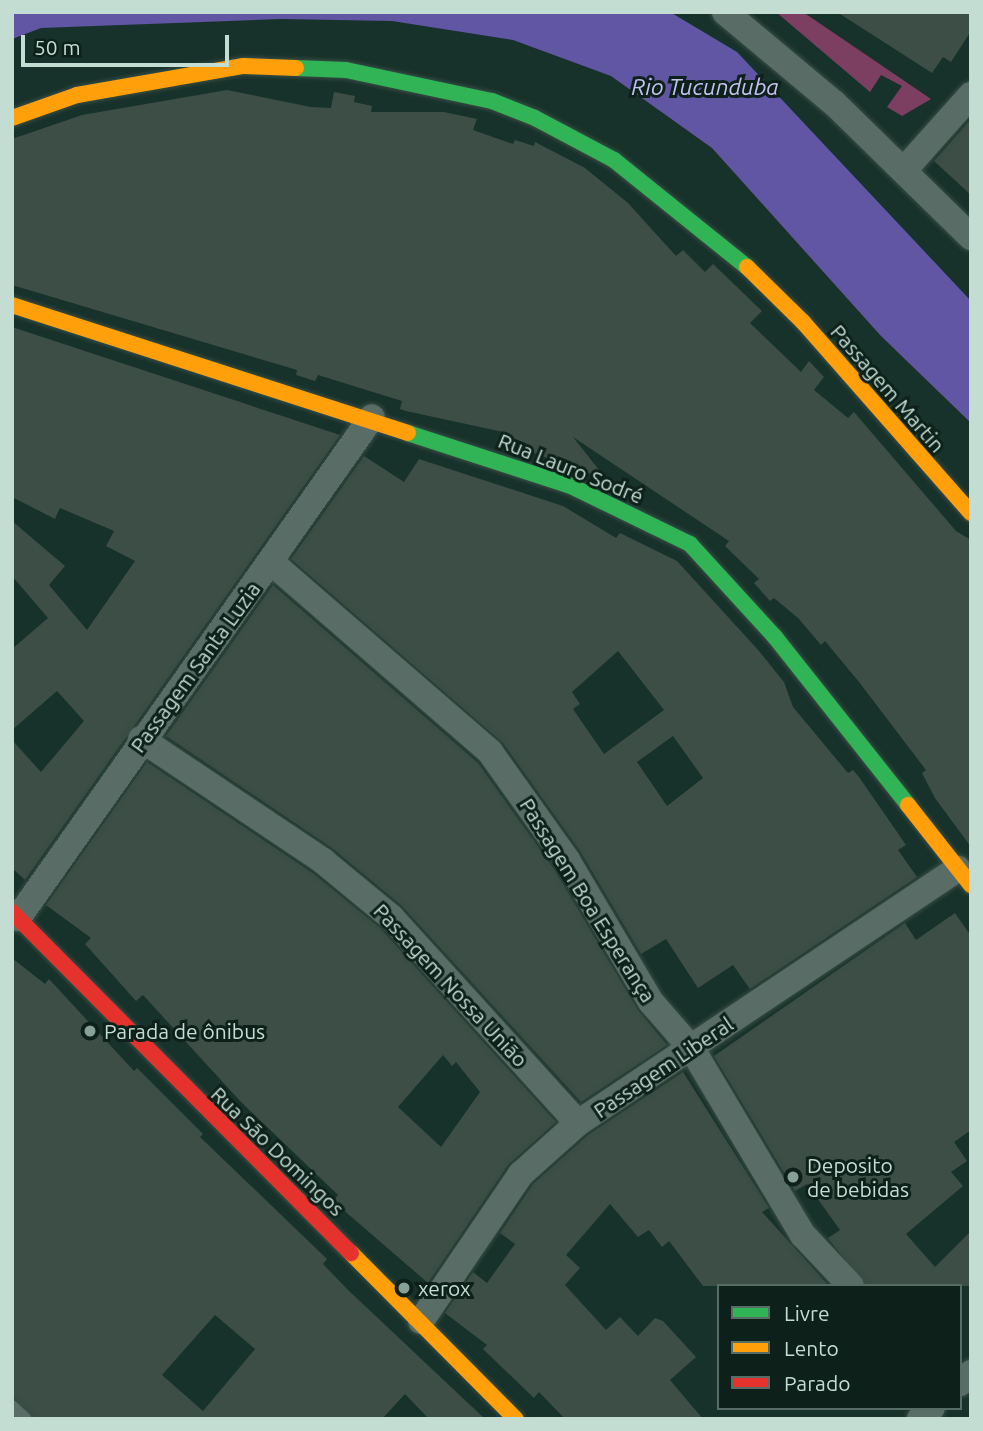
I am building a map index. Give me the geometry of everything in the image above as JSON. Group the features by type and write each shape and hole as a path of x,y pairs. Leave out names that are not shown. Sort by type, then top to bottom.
{"street":[{"path":"725,12 905,169 971,237"},
{"name":"Passagem Martin","path":"12,118 77,95 244,66 346,70 492,101 572,136 625,167 733,253 803,322 971,513"},
{"path":"905,169 971,95"},
{"name":"Rua Lauro Sodré","path":"12,304 372,417 570,486 690,544 740,594 965,877"},
{"name":"Passagem Santa Luzia","path":"15,915 271,562 372,417"},
{"name":"Passagem Boa Esperança","path":"271,562 462,722 490,752 566,860 650,1002 692,1049 803,1235 849,1284"},
{"name":"Passagem Nossa União","path":"141,739 323,861 391,917 578,1123"},
{"name":"Passagem Liberal","path":"421,1321 521,1174 578,1123 965,877"},
{"name":"Rua São Domingos","path":"15,915 516,1419"}],"lane":[{"path":"12,1406 26,1419"}],"shaded area":[{"path":"776,12 803,12 931,99 902,116 887,107 902,86 881,75 870,92"}],"water":[{"name":"Rio Tucunduba","path":"12,12 670,12 737,52 971,301 971,423 881,336 712,148 611,76 513,40 392,21 281,19 41,28 12,39"}],"building":[{"path":"837,12 971,12 971,31 951,62 943,57 932,73"},
{"path":"227,90 311,107 331,108 334,92 355,96 354,102 372,106 371,112 444,112 477,119 473,130 513,144 515,140 534,146 535,142 585,168 628,203 676,256 683,250 705,272 713,264 762,311 750,323 801,372 809,361 824,377 814,390 848,418 854,412 956,531 971,540 971,847 935,798 922,773 926,770 859,682 825,641 821,645 798,618 774,598 770,601 754,583 759,579 725,546 729,541 573,437 607,480 501,441 503,432 406,411 400,409 402,401 318,375 315,381 296,375 297,370 12,285 12,139 82,115"},
{"path":"971,119 971,195 934,161"},
{"path":"12,327 340,435 25,880 12,868 12,740 41,772 84,721 57,691 12,730 12,649 48,618 12,576 12,521 65,566 49,585 87,630 135,561 106,546 114,531 60,508 55,519 12,497"},
{"path":"364,456 404,482 419,459 563,506 616,538 620,533 677,561 759,651 784,682 793,707 848,773 853,770 859,777 906,845 898,850 917,877 750,989 733,965 698,988 666,939 641,954 580,851 503,743 291,559","holes":["618,651 664,710 604,754 573,709 580,704 572,692","673,736 703,778 667,806 637,762"]},
{"path":"273,585 478,763 554,869 638,1010 667,1045 581,1102 401,905 332,848 166,736"},
{"path":"147,762 314,874 380,928 556,1122 508,1165 428,1283 333,1201 338,1195 241,1102 143,995 136,1001 85,944 91,938 46,905","holes":["443,1055 452,1066 456,1062 480,1092 441,1147 398,1107"]},
{"path":"955,913 971,936 971,1130 954,1142 967,1161 951,1172 963,1186 906,1234 935,1267 971,1231 971,1286 864,1284 828,1238 840,1230 807,1184 795,1191 714,1056 905,923 916,940"},
{"path":"12,958 45,984 49,979 134,1071 137,1068 203,1134 200,1137 327,1259 323,1264 347,1289 485,1419 429,1419 405,1394 382,1419 35,1419 12,1397","holes":["215,1315 255,1349 203,1411 162,1375"]},
{"path":"683,1072 769,1208 762,1212 827,1284 703,1286 669,1241 662,1247 649,1230 638,1237 610,1204 566,1255 580,1268 565,1285 606,1330 620,1317 638,1336 655,1318 663,1321 696,1357 670,1380 703,1419 565,1419 539,1392 534,1398 483,1349 487,1345 445,1313 473,1272 487,1283 515,1244 500,1233 533,1184 588,1135"}],"traffic: fast":[{"path":"296,68 346,70 492,101 535,118 614,160 747,267"},
{"path":"408,433 571,486 690,544 775,637 908,805"}],"traffic: slow":[{"path":"12,118 77,95 244,66 296,68"},
{"path":"747,267 803,322 971,513"},
{"path":"12,305 408,433"},
{"path":"908,805 971,885"},
{"path":"351,1253 516,1419"}],"traffic: jam":[{"path":"12,912 351,1253"}],"place":[{"name":"Parada de ônibus","path":"90,1031"},
{"name":"Deposito de bebidas","path":"793,1177"},
{"name":"xerox","path":"404,1288"}]}
